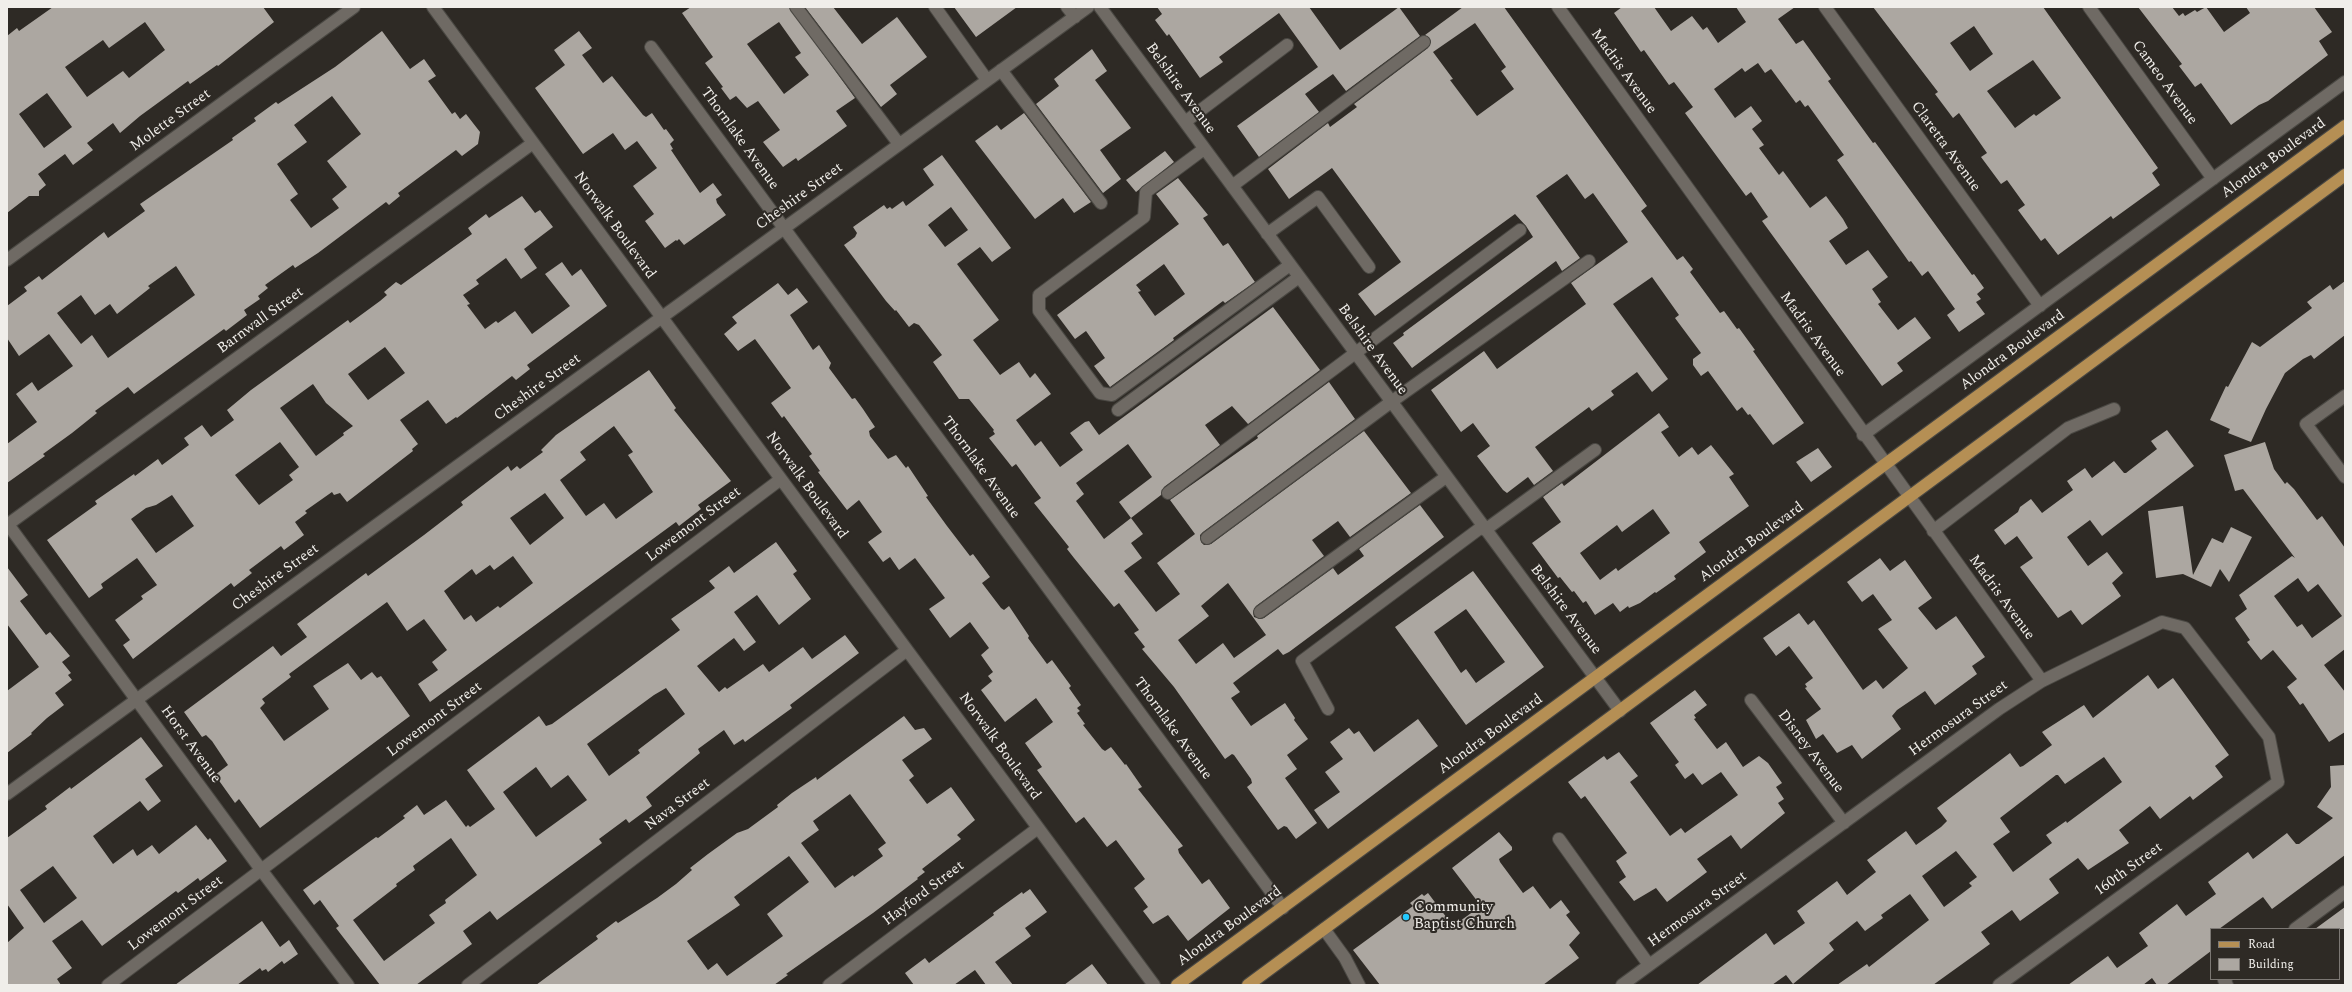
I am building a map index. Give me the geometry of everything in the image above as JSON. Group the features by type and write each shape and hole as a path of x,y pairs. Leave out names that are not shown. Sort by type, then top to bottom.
{"main road":[{"name":"Alondra Boulevard","path":"1178,985 2345,126"},
{"path":"1248,985 2345,175"}],"street":[{"name":"Molette Street","path":"7,260 354,7"},
{"name":"Norwalk Boulevard","path":"433,7 1154,985"},
{"path":"796,7 899,144"},
{"path":"935,7 987,80"},
{"path":"1067,7 1074,17"},
{"name":"Cheshire Street","path":"7,794 1088,7"},
{"name":"Belshire Avenue","path":"1100,7 1620,711"},
{"name":"Madris Avenue","path":"1558,7 1863,435 2042,681"},
{"name":"Claretta Avenue","path":"1825,7 2040,306"},
{"name":"Cameo Avenue","path":"2089,7 2213,179"},
{"path":"1232,186 1424,42"},
{"path":"1185,122 1288,45"},
{"name":"Thornlake Avenue","path":"651,47 1283,908"},
{"path":"1001,70 1101,203"},
{"name":"Alondra Boulevard","path":"1863,435 2345,82"},
{"name":"Barnwall Street","path":"7,524 533,143"},
{"path":"1204,149 1146,192 1144,217 1039,295 1039,311 1100,393 1112,395 1290,265"},
{"path":"1267,234 1318,197 1369,267"},
{"path":"1168,493 1520,230"},
{"path":"1207,538 1391,402 1589,261"},
{"path":"1118,410 1299,277"},
{"path":"2345,396 2306,424 2345,477"},
{"path":"1932,530 2068,428 2114,409"},
{"path":"1328,709 1302,660 1594,450"},
{"path":"1260,612 1446,476"},
{"name":"Lowemont Street","path":"108,985 262,871 781,479"},
{"name":"Horst Avenue","path":"7,524 262,871 348,985"},
{"name":"Hermosura Street","path":"1622,985 1999,709 2042,681 2162,622 2185,628 2269,737 2278,782"},
{"name":"Nava Street","path":"468,985 907,650"},
{"name":"Disney Avenue","path":"1751,700 1844,823"},
{"name":"160th Street","path":"1999,985 2278,782"},
{"name":"Hayford Street","path":"830,985 1038,828"},
{"path":"1559,839 1649,965"},
{"path":"2296,928 2345,892"},
{"path":"1324,929 1345,958 1354,983"}],"building":[{"path":"53,7 263,7 274,22 218,66 217,65 190,84 188,81 140,116 120,133 113,123 87,143 93,150 73,165 65,154 38,174 46,185 39,191 39,196 29,196 7,213 7,36 17,28 19,31","holes":["145,22 165,50 129,78 123,71 87,97 65,67 103,40 109,48","47,93 72,127 44,148 19,114"]},
{"path":"691,7 789,7 855,98 836,111 847,126 798,161 796,158 783,167 763,142 780,130 758,101 747,108 736,96 730,100 721,88 723,87 705,63 713,57 682,13","holes":["779,22 801,53 795,57 809,75 784,94 747,44"]},
{"path":"805,7 833,7 862,44 897,17 927,57 890,85 897,94 881,107"},
{"path":"954,7 1017,7 976,37"},
{"path":"1157,7 1309,7 1340,50 1399,7 1420,36 1346,91 1333,74 1305,94 1319,112 1259,157 1237,126 1318,67 1279,13 1219,57 1223,62 1200,78 1169,34 1167,36 1155,20 1162,14"},
{"path":"1463,7 1504,7 1647,206 1641,211 1677,260 1683,256 1693,269 1690,272 1720,313 1724,311 1737,329 1739,328 1755,350 1753,351 1804,423 1773,445 1750,414 1748,415 1742,407 1737,411 1708,371 1701,376 1693,365 1693,359 1701,353 1675,318 1679,315 1652,277 1613,304 1668,379 1652,392 1637,372 1611,391 1614,395 1592,411 1589,407 1535,447 1553,471 1534,485 1528,477 1507,493 1503,490 1477,456 1490,446 1473,423 1461,432 1431,390 1484,351 1497,369 1586,304 1571,283 1628,242 1593,193 1585,199 1567,174 1536,196 1580,258 1562,271 1556,261 1412,368 1393,343 1404,335 1403,333 1533,237 1526,226 1515,214 1375,316 1358,294 1401,262 1332,168 1289,199 1268,169 1328,123 1330,127 1357,107 1354,104 1428,48 1431,41 1425,35","holes":["1475,23 1506,67 1501,71 1514,89 1477,116 1450,80 1453,79 1433,52"]},
{"path":"1622,7 1654,7 1671,31 1692,16 1703,30 1707,27 1718,43 1746,22 1736,7 1795,7 1778,19 1796,44 1803,40 1831,79 1828,81 1873,143 1875,142 1972,275 1974,274 1984,288 1977,294 1981,299 1976,302 1985,314 1959,332 1947,315 1955,309 1928,271 1922,276 1911,261 1909,262 1837,160 1844,155 1808,105 1805,107 1800,100 1796,103 1771,69 1765,73 1758,63 1745,72 1742,68 1714,89 1735,118 1751,106 1762,121 1752,129 1764,145 1759,148 1779,175 1783,171 1810,208 1826,196 1848,228 1829,241 1846,265 1868,250 1888,277 1872,289 1881,302 1878,304 1898,330 1915,317 1931,338 1897,363 1903,371 1882,386 1762,221 1768,217 1751,192 1746,196 1685,113 1693,107 1674,82 1669,85 1644,50 1641,52 1614,13"},
{"path":"1873,7 2043,7 2158,168 2152,173 2160,185 2113,219 2111,216 2058,255 2045,238 2041,241 2018,210 2025,205 2007,180 2001,184 1981,157 1987,153 1959,113 1953,118 1935,94 1938,92","holes":["1974,26 1993,54 1970,71 1950,43","2033,60 2061,98 2036,116 2034,114 2015,128 1987,91"]},
{"path":"2138,7 2172,7 2179,16 2183,13 2185,16 2195,10 2197,12 2206,7 2224,32 2250,13 2246,7 2314,7 2332,32 2319,41 2328,55 2268,101 2259,105 2231,125 2201,83 2195,87 2179,66 2182,64"},
{"path":"382,31 410,69 424,59 436,76 428,81 452,114 455,112 460,119 466,114 480,132 478,144 462,156 456,150 398,193 400,196 389,205 386,202 318,253 295,268 293,265 265,285 268,288 258,296 260,299 244,310 247,315 226,331 224,329 134,394 128,387 95,411 97,413 43,454 45,456 7,483 7,444 37,422 16,394 32,382 38,391 73,366 49,334 19,356 7,338 7,306 27,291 24,287 39,276 42,280 104,232 108,238 145,211 140,204 233,140 232,138 256,121 254,118 276,102 278,104 335,67","holes":["332,96 361,134 327,161 347,187 332,199 339,208 311,228 290,200 298,194 277,164 307,142 294,125","176,266 195,295 108,358 92,335 81,344 57,313 81,295 95,315 110,304 117,314 150,288 148,286"]},
{"path":"579,31 592,48 582,55 603,83 612,76 643,115 646,117 652,113 664,130 666,129 674,140 670,144 673,149 671,150 700,193 713,183 722,195 716,199 717,203 726,215 684,245 679,239 665,248 645,221 654,214 633,186 657,168 637,141 625,150 613,133 583,154 535,88 565,65 554,50"},
{"path":"1092,49 1107,71 1095,80 1131,128 1100,150 1121,179 1103,193 1036,104 1059,86 1054,79"},
{"path":"1024,113 1091,202 1074,213 1063,198 1035,219 975,141 997,125 1001,130"},
{"path":"1165,151 1174,162 1136,192 1126,180"},
{"path":"942,155 1011,248 992,262 980,247 957,264 999,320 973,340 1000,375 1019,362 1030,378 1035,373 1051,394 1016,420 1035,446 1041,441 1060,467 1083,450 1070,433 1085,422 1089,421 1099,435 1273,307 1320,370 1248,424 1232,406 1205,425 1220,445 1164,487 1161,495 1131,518 1143,534 1131,543 1142,558 1124,571 1156,612 1180,594 1157,563 1195,534 1170,500 1258,438 1257,436 1329,382 1355,419 1203,532 1200,535 1201,542 1204,545 1211,544 1364,431 1411,493 1350,537 1338,521 1312,540 1324,556 1256,606 1253,612 1254,617 1260,619 1264,618 1333,568 1338,575 1364,556 1359,549 1420,505 1444,537 1289,652 1283,655 1278,649 1233,683 1240,692 1231,698 1251,726 1285,703 1295,718 1294,720 1308,739 1287,755 1297,769 1285,778 1317,823 1296,839 1287,827 1284,826 1278,830 1247,787 1252,783 1251,779 1234,755 1232,754 1225,759 1174,687 1142,649 1145,647 1134,633 1139,630 1119,603 1114,607 1067,549 1069,547 1034,503 1041,498 1016,464 1012,467 989,438 995,434 993,431 994,430 969,399 959,399 933,362 942,355 919,325 914,323 909,327 896,310 895,311 886,301 844,245 855,237 857,233 853,227 884,205 887,209 890,207 892,209 903,201 906,206 934,185 923,169","holes":["951,207 968,230 945,247 928,225","1128,444 1152,477 1119,502 1131,518 1104,539 1076,501 1084,494 1076,483","1228,583 1266,635 1234,658 1223,643 1196,664 1178,640 1209,616 1201,606"]},
{"path":"1178,178 1208,215 1203,218 1223,246 1228,243 1255,282 1225,303 1223,301 1173,338 1174,340 1110,387 1094,366 1105,358 1086,331 1075,339 1057,315 1179,224 1156,194","holes":["1164,264 1185,294 1155,316 1138,292 1141,291 1136,285"]},
{"path":"522,196 535,213 540,210 553,227 524,249 537,268 521,279 506,258 476,280 479,284 463,295 470,304 467,305 485,329 496,321 498,323 515,311 532,334 570,306 545,274 562,262 572,276 581,269 607,306 527,365 530,369 516,380 512,376 457,418 456,417 446,424 428,400 400,420 418,444 412,449 413,451 347,502 340,493 334,495 332,492 305,511 307,513 295,522 304,535 284,550 281,546 249,570 252,573 234,587 231,583 133,659 123,645 130,640 115,620 143,599 141,596 157,585 137,558 101,584 103,588 89,598 47,540 97,504 95,501 134,474 135,476 158,459 162,465 189,445 184,438 202,425 211,437 234,420 227,410 251,390 348,320 350,323 380,301 387,295 384,292 396,282 401,285 472,234 468,228 486,214 489,218","holes":["385,347 405,373 368,400 348,374","313,384 326,403 353,426 343,433 344,435 316,456 280,408","280,442 299,467 289,475 293,480 259,505 235,475","172,495 194,526 156,553 131,519 146,508 156,505"]},
{"path":"2345,281 2345,335 2314,359 2311,355 2303,359 2285,373 2251,442 2228,433 2230,429 2210,420 2226,386 2228,387 2252,342 2260,347 2312,308 2307,302 2330,285 2333,290"},
{"path":"778,283 788,295 797,288 808,302 790,315 813,350 819,345 831,363 829,368 852,399 855,398 875,427 869,431 870,436 888,459 896,455 906,468 908,466 928,496 926,497 947,526 970,556 973,554 990,577 982,583 1001,608 1004,610 1009,606 1029,636 1028,638 1047,664 1052,660 1071,686 1069,688 1081,705 1077,708 1080,711 1077,713 1085,724 1083,725 1102,749 1105,751 1111,747 1125,765 1126,764 1142,787 1138,789 1183,846 1178,849 1179,853 1202,884 1209,879 1230,908 1188,941 1168,915 1153,924 1143,911 1148,907 1134,888 1145,879 1116,840 1107,847 1084,817 1076,823 1037,770 1042,767 1025,743 1053,722 1036,698 1005,722 981,690 992,681 988,676 993,672 981,655 989,648 970,622 950,638 929,609 945,598 915,558 899,570 890,557 883,562 868,542 882,532 859,500 847,510 818,472 820,471 809,456 812,454 784,416 782,418 771,403 791,388 755,339 738,351 724,334 737,323 732,317"},
{"path":"649,370 676,408 674,410 731,481 698,505 701,509 679,526 676,522 430,702 418,684 438,670 432,662 447,650 424,619 407,631 387,602 289,674 291,677 262,699 265,703 260,708 284,741 329,709 313,686 348,663 361,680 372,672 377,678 381,676 410,716 260,828 239,799 235,803 215,775 228,765 212,741 206,735 202,737 184,712 273,646 281,656 307,637 297,624 366,573 368,576 424,535 463,505 461,502 508,466 511,471 517,466 520,469 543,452 541,450 556,435","holes":["614,426 633,452 628,455 653,492 616,519 604,503 586,516 560,480 586,460 580,452","545,493 564,518 530,545 510,518","513,556 533,583 500,608 498,606 476,622 471,615 464,620 444,591 472,569 476,575 490,565 494,570"]},
{"path":"1659,413 1669,427 1661,432 1679,457 1692,447 1698,455 1711,445 1734,474 1729,477 1749,506 1699,542 1706,552 1674,576 1676,579 1640,603 1629,608 1628,606 1620,612 1613,603 1595,615 1586,601 1583,603 1574,591 1572,592 1560,577 1558,578 1532,543 1561,522 1543,497 1562,483 1564,486","holes":["1653,509 1670,533 1618,571 1616,568 1600,580 1580,553 1617,525 1622,532"]},
{"path":"2167,430 2194,466 2102,536 2090,520 2067,537 2088,566 2107,552 2123,573 2112,583 2121,596 2082,625 2071,610 2058,618 2020,567 2033,558 2017,536 2005,545 1994,530 2018,512 2020,507 2031,499 2042,513 2073,490 2067,481 2085,468 2092,478 2114,461 2124,473 2126,473 2157,449 2151,441"},
{"path":"2265,442 2274,469 2285,484 2287,482 2294,489 2317,520 2322,516 2345,548 2345,649 2324,665 2345,692 2345,732 2329,742 2303,703 2300,705 2287,687 2297,679 2273,650 2261,660 2247,642 2250,640 2235,618 2247,609 2239,595 2292,556 2295,558 2243,489 2235,491 2224,455","holes":["2298,578 2308,592 2318,584 2342,616 2312,638 2302,624 2297,627 2274,596"]},
{"path":"1818,448 1832,467 1811,482 1796,462"},
{"path":"2183,506 2193,575 2212,538 2223,543 2231,527 2252,537 2229,582 2220,569 2211,587 2183,574 2156,578 2148,511"},
{"path":"776,542 797,571 793,574 811,599 779,625 757,595 734,612 756,642 744,651 734,638 697,666 719,692 725,687 727,689 763,664 769,672 803,647 812,659 845,635 859,653 790,705 792,708 745,742 743,739 734,745 724,730 698,749 700,753 646,797 652,806 629,823 626,819 599,839 602,843 497,920 490,911 463,931 472,944 416,985 380,985 336,928 339,926 320,900 314,905 303,890 376,837 378,838 405,818 403,816 417,805 424,815 446,800 466,827 468,825 470,827 495,809 467,770 539,716 546,726 552,724 622,673 680,630 671,619 715,588 709,581 729,566 734,573","holes":["666,688 685,714 638,750 640,753 609,776 587,744 654,695","536,767 551,788 568,775 587,800 536,837 503,792","451,838 477,875 445,900 446,903 429,915 435,923 384,961 353,920 415,870 413,866"]},
{"path":"1880,558 1890,571 1905,560 1932,598 1918,608 1936,630 1956,616 1985,657 1972,666 1977,674 1935,705 1925,691 1897,710 1892,716 1901,729 1862,759 1852,745 1837,753 1823,734 1816,739 1806,720 1821,709 1805,688 1807,687 1805,684 1813,678 1789,646 1776,656 1763,638 1799,613 1808,625 1814,620 1863,690 1876,680 1883,689 1908,668 1878,629 1892,620 1873,594 1862,602 1847,582"},
{"path":"7,567 28,595 20,601 46,635 50,632 70,656 62,662 71,673 68,675 72,680 55,693 64,705 47,718 31,733 32,734 7,753 7,691 39,667 7,624"},
{"path":"1473,571 1544,667 1466,725 1395,627","holes":["1466,609 1505,662 1476,683 1466,669 1461,673 1434,632"]},
{"path":"2148,675 2158,689 2173,678 2229,755 2215,766 2223,777 2193,800 2190,796 2160,819 2150,806 2119,830 2129,843 2088,870 2078,858 2049,879 2059,893 2020,921 2012,910 1981,932 1990,944 1933,985 1837,985 1867,964 1869,967 1929,920 1910,894 1881,915 1883,918 1865,931 1857,921 1829,943 1834,950 1793,984 1786,975 1772,985 1697,985 1766,933 1774,945 1805,923 1797,911 1837,881 1847,895 1876,872 1867,860 1906,831 1916,845 1941,827 1947,821 1937,808 2010,753 2020,767 2023,766 2052,745 2042,732 2084,705 2093,718","holes":["2104,757 2122,782 2067,823 2066,821 2046,835 2052,843 2013,872 1993,844 2010,832 2000,818 2056,775 2058,775 2065,784","1956,851 1977,877 1969,883 1972,886 1944,907 1922,876"]},
{"path":"1695,690 1707,705 1694,715 1696,718 1694,719 1717,749 1726,742 1743,767 1759,756 1768,763 1782,783 1776,787 1784,799 1778,803 1785,813 1741,849 1731,835 1697,859 1707,872 1667,902 1656,888 1634,901 1619,882 1626,877 1616,861 1627,853 1585,796 1581,799 1568,782 1604,756 1607,760 1619,752 1638,776 1630,782 1670,836 1681,828 1685,833 1738,795 1721,772 1702,785 1693,773 1685,779 1675,765 1679,762 1650,723"},
{"path":"904,716 915,730 924,728 932,739 902,760 914,776 909,780 927,804 951,787 975,820 957,835 961,839 922,869 925,872 917,878 918,879 873,913 786,974 788,975 774,985 536,985 598,939 596,936 616,921 618,923 657,898 676,884 692,870 690,868 708,854 737,833 748,829 778,807 777,805 792,793 816,777 817,780","holes":["850,794 886,843 878,849 883,856 854,877 853,875 835,888 801,843 819,830 813,821","789,856 809,882 767,914 783,936 727,976 717,963 708,970 687,941 740,905 734,897"]},
{"path":"1418,719 1438,746 1328,829 1314,810 1340,792 1325,772 1343,759 1330,742 1349,728 1354,734 1359,731 1374,752"},
{"path":"141,737 163,766 145,779 161,801 148,811 140,801 93,836 113,864 133,849 137,856 152,845 159,854 196,825 208,840 210,838 227,861 200,881 198,878 178,893 176,891 102,946 82,920 52,941 72,968 57,979 61,985 7,985 7,943 24,928 7,904 7,838 47,809 45,806 70,787 71,789","holes":["53,866 77,898 44,923 20,890"]},
{"path":"2345,765 2345,855 2272,909 2263,897 2220,928 2210,928 2210,952 2166,985 2157,985 2152,978 2143,985 2068,985 2108,956 2117,968 2148,946 2139,933 2177,904 2186,916 2216,894 2208,882 2248,852 2253,859 2287,833 2296,844 2299,844 2333,818 2317,807 2331,787 2330,766"},
{"path":"1499,832 1512,847 1512,850 1499,859 1500,862 1523,893 1533,886 1550,909 1561,900 1570,912 1566,915 1580,933 1569,945 1579,958 1543,985 1380,985 1353,950 1413,906 1410,903 1422,894 1424,896 1428,893 1453,926 1481,906 1452,868"},
{"path":"1030,889 1047,912 1025,928 1031,936 995,962 1013,985 986,985 975,970 954,985 914,985 905,973 925,958 929,963 994,915 993,913 1022,892 1023,894"},
{"path":"2345,907 2345,929 2316,928"},
{"path":"262,921 280,947 289,940 298,954 284,964 282,961 268,972 266,969 262,971 260,968 237,985 175,985"},
{"path":"1092,964 1108,985 1064,985"}],"place":[{"name":"Community Baptist Church","path":"1406,917"}]}
